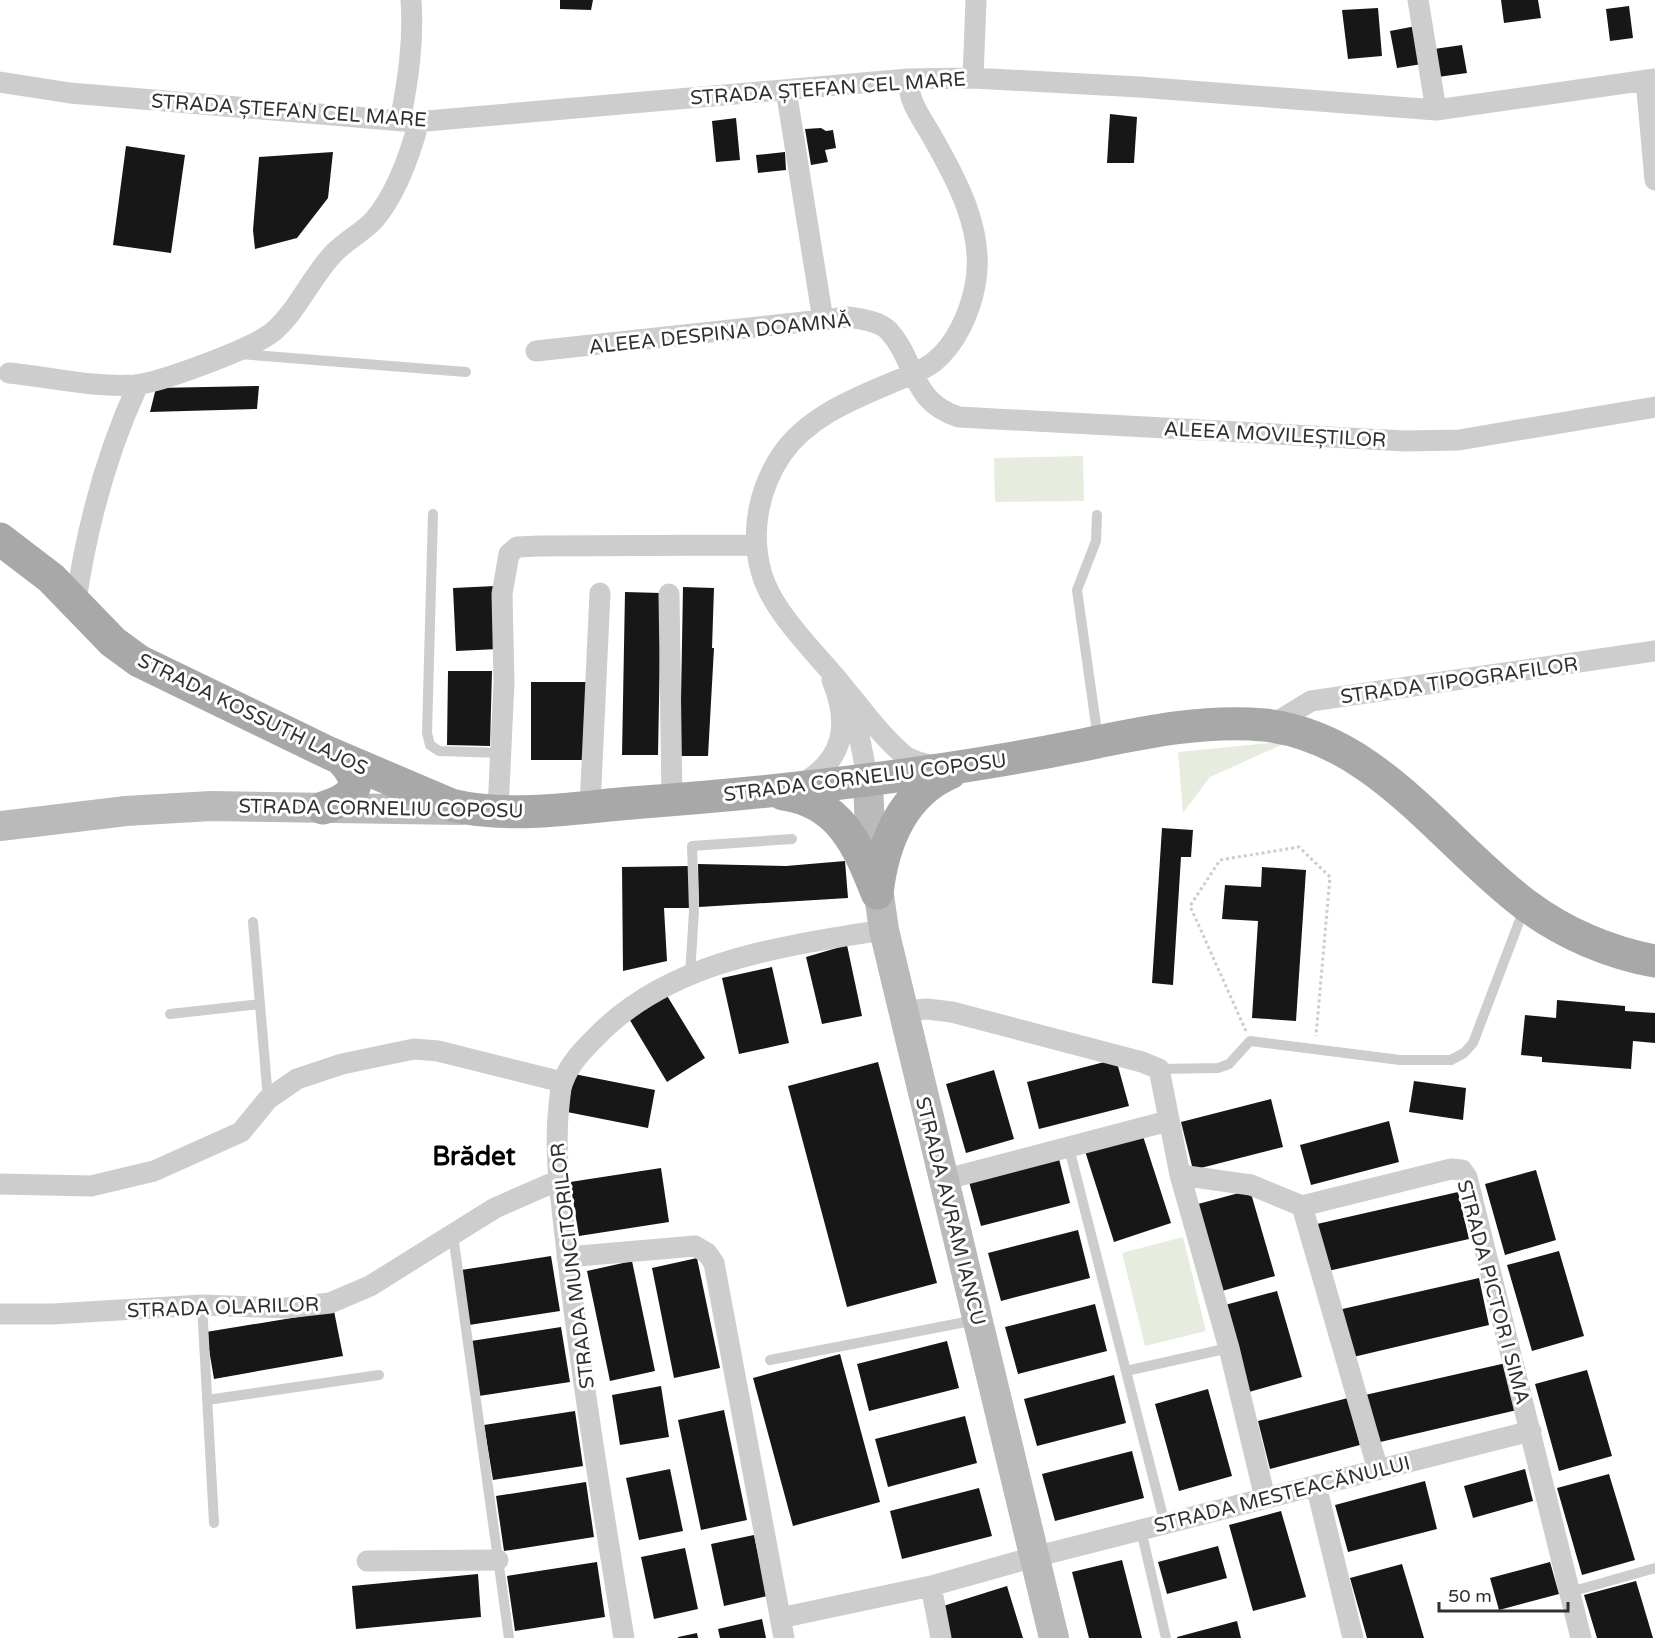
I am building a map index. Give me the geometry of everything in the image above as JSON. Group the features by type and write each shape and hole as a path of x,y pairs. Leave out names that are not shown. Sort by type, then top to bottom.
{"main road":[{"name":"STRADA KOSSUTH LAJOS","path":"3,541 30,561 76,602 113,642 139,661 340,758 430,798 485,810"},
{"name":"STRADA CORNELIU COPOSU","path":"485,810 590,807 773,793 965,767 1191,726 1236,723 1270,726 1309,736 1371,769 1398,789 1525,905 1583,939 1655,961"},
{"path":"323,808 341,802 353,792 356,780 353,771 340,758"},
{"path":"877,893 880,866 888,841 908,805 924,788 965,767"},
{"path":"773,793 798,796 819,804 833,817 848,832 862,857 877,893"}],"street":[{"path":"9,373 101,384 138,385 233,354 263,340 277,328 335,252 373,220 387,201 401,173 410,121 408,79 412,22 411,0"},
{"path":"973,78 976,0"},
{"path":"1418,0 1436,110"},
{"name":"STRADA ȘTEFAN CEL MARE","path":"0,82 70,93 410,121 908,79 973,78 1436,110 1651,80"},
{"path":"908,79 912,104 963,196 973,224 977,253 976,285 966,319 935,361 911,375 838,405 802,431 782,454 767,481 758,509 755,545 761,574 780,609 892,744 908,758 928,765 965,767"},
{"path":"1651,80 1655,180"},
{"path":"786,90 823,320"},
{"name":"ALEEA DESPINA DOAMNĂ","path":"536,351 849,317 866,320 887,329 911,375"},
{"name":"ALEEA MOVILEȘTILOR","path":"911,375 930,402 944,412 959,417 1405,441 1459,440 1655,407"},
{"path":"76,602 84,548 103,470 138,385"},
{"path":"485,810 501,753 504,683 502,594 509,554 514,549 539,546 755,545"},
{"path":"590,807 600,593"},
{"path":"669,594 672,800"},
{"name":"STRADA TIPOGRAFILOR","path":"1270,726 1311,701 1655,651"},
{"path":"827,668 846,701 858,730 868,781"},
{"path":"773,793 800,785 816,776 835,752 841,738 843,718 839,698 827,668"},
{"name":"STRADA AVRAM IANCU","path":"868,781 870,832 884,930 1054,1638"},
{"name":"STRADA CORNELIU COPOSU","path":"0,826 126,811 212,806 485,810"},
{"name":"STRADA MUNCITORILOR","path":"624,1638 567,1257 556,1132 562,1082 579,1054 612,1020 663,987 690,975 780,946 884,930"},
{"path":"903,1011 952,1012 1142,1062 1160,1069 1168,1121 1180,1174 1229,1348 1265,1498"},
{"path":"0,1184 91,1186 154,1170 241,1132 267,1099 297,1079 342,1064 414,1049 438,1051 562,1082"},
{"path":"943,1180 1168,1121"},
{"name":"STRADA PICTOR I SIMA","path":"1302,1206 1451,1169 1462,1170 1467,1177 1581,1638"},
{"path":"1180,1174 1251,1185 1302,1206 1378,1470"},
{"name":"STRADA OLARILOR","path":"0,1314 53,1314 202,1305 286,1308 330,1303 370,1287 495,1208 559,1180"},
{"path":"567,1257 696,1246 707,1253 714,1263 782,1628"},
{"name":"STRADA MESTEACĂNULUI","path":"782,1628 1034,1557 1531,1431"},
{"path":"1317,1485 1350,1637"},
{"path":"367,1561 498,1560"},
{"path":"930,1586 940,1638"}],"lane":[{"path":"233,354 466,372"},
{"path":"433,514 428,733 430,745 439,751 501,753"},
{"path":"1097,515 1096,541 1077,590 1099,743"},
{"path":"690,975 694,911 692,846 792,839"},
{"path":"1160,1069 1218,1068 1229,1064 1250,1041 1317,1051 1410,1060 1451,1060 1464,1053 1473,1043 1525,905"},
{"path":"253,922 267,1099"},
{"path":"170,1014 260,1004"},
{"path":"1069,1148 1165,1524"},
{"path":"453,1235 509,1638"},
{"path":"202,1305 214,1522"},
{"path":"770,1360 977,1320"},
{"path":"1126,1371 1229,1348"},
{"path":"207,1400 379,1375"},
{"path":"1140,1530 1166,1638"},
{"path":"1570,1592 1655,1568"}],"path":[{"path":"1250,1041 1190,906 1220,860 1299,847 1330,878 1317,1051"}],"green space":[{"path":"1083,456 1084,501 995,502 994,458"},
{"path":"1290,741 1210,777 1183,813 1178,752"},
{"path":"1183,1237 1206,1331 1145,1346 1122,1253"}],"building":[{"path":"560,0 593,0 591,10 560,9"},
{"path":"1501,0 1538,0 1541,18 1504,23"},
{"path":"1629,6 1633,38 1610,41 1606,9"},
{"path":"1378,8 1382,56 1348,59 1342,10"},
{"path":"1416,26 1422,64 1397,68 1390,31"},
{"path":"1462,45 1467,73 1438,77 1434,49"},
{"path":"1110,114 1137,117 1134,163 1107,163"},
{"path":"736,118 740,160 716,162 712,121"},
{"path":"821,128 826,131 833,130 836,148 825,150 828,162 811,165 805,129"},
{"path":"126,146 185,155 171,253 113,245"},
{"path":"333,152 328,198 297,238 255,249 253,230 259,157"},
{"path":"785,152 786,170 758,173 756,155"},
{"path":"259,386 257,409 150,412 156,388"},
{"path":"495,586 498,649 456,651 453,588"},
{"path":"683,587 714,588 712,648 714,648 708,756 680,756"},
{"path":"625,592 661,593 658,755 622,755"},
{"path":"448,671 492,671 490,746 447,745"},
{"path":"531,682 586,682 586,760 531,760"},
{"path":"1162,828 1193,830 1191,857 1181,857 1173,985 1152,983"},
{"path":"845,861 848,898 699,907 698,864 786,866"},
{"path":"689,866 689,908 664,908 667,961 623,971 622,867"},
{"path":"1262,867 1306,870 1296,1021 1252,1018 1258,921 1222,919 1225,885 1261,887"},
{"path":"847,945 862,1016 822,1024 806,957"},
{"path":"772,967 789,1043 739,1054 722,978"},
{"path":"666,994 705,1058 667,1082 628,1017"},
{"path":"1557,1000 1625,1006 1625,1011 1655,1013 1655,1043 1633,1041 1631,1069 1542,1062 1542,1057 1521,1055 1525,1015 1556,1018"},
{"path":"1116,1059 1129,1106 1039,1129 1027,1082"},
{"path":"878,1062 937,1283 847,1307 788,1086"},
{"path":"994,1070 1014,1139 966,1153 946,1084"},
{"path":"574,1074 655,1090 648,1128 567,1112"},
{"path":"1414,1081 1466,1088 1463,1120 1409,1112"},
{"path":"1271,1099 1283,1147 1193,1170 1181,1122"},
{"path":"1389,1121 1399,1162 1311,1185 1300,1145"},
{"path":"1142,1133 1171,1223 1114,1242 1085,1151"},
{"path":"1058,1155 1070,1203 981,1226 968,1178"},
{"path":"661,1168 669,1222 579,1236 570,1182"},
{"path":"1536,1170 1556,1240 1505,1255 1485,1184"},
{"path":"1250,1190 1275,1276 1222,1291 1198,1204"},
{"path":"1458,1192 1469,1239 1328,1271 1317,1224"},
{"path":"1078,1230 1090,1278 1001,1301 988,1253"},
{"path":"1559,1251 1584,1336 1532,1351 1507,1265"},
{"path":"551,1256 560,1311 469,1325 461,1270"},
{"path":"697,1258 720,1368 674,1378 652,1268"},
{"path":"632,1261 655,1371 610,1381 587,1271"},
{"path":"1479,1278 1489,1325 1349,1358 1338,1310"},
{"path":"1277,1291 1302,1377 1249,1392 1225,1305"},
{"path":"1095,1304 1107,1351 1018,1374 1005,1327"},
{"path":"334,1311 343,1356 214,1379 206,1332"},
{"path":"561,1327 570,1382 479,1396 471,1341"},
{"path":"947,1341 959,1388 869,1411 857,1364"},
{"path":"840,1354 880,1502 793,1526 753,1378"},
{"path":"1506,1363 1517,1410 1376,1443 1365,1395"},
{"path":"1587,1370 1612,1456 1559,1471 1535,1384"},
{"path":"1114,1375 1126,1423 1037,1446 1024,1399"},
{"path":"661,1386 669,1437 620,1445 612,1395"},
{"path":"1208,1389 1232,1476 1179,1491 1155,1404"},
{"path":"1348,1398 1360,1445 1270,1469 1258,1421"},
{"path":"724,1410 747,1520 701,1530 678,1420"},
{"path":"575,1411 583,1466 493,1480 484,1425"},
{"path":"965,1416 977,1463 888,1487 875,1439"},
{"path":"1132,1451 1144,1498 1055,1521 1042,1474"},
{"path":"670,1469 683,1531 639,1540 626,1478"},
{"path":"1525,1469 1533,1501 1473,1518 1464,1486"},
{"path":"1609,1474 1635,1560 1582,1575 1557,1488"},
{"path":"1425,1481 1437,1529 1348,1552 1335,1505"},
{"path":"586,1482 594,1537 504,1551 496,1496"},
{"path":"979,1488 992,1536 902,1559 890,1511"},
{"path":"1281,1511 1306,1597 1253,1611 1229,1525"},
{"path":"754,1535 767,1596 724,1606 711,1544"},
{"path":"1218,1546 1227,1578 1167,1594 1158,1562"},
{"path":"685,1548 698,1609 654,1619 641,1557"},
{"path":"1122,1560 1142,1638 1089,1638 1072,1572"},
{"path":"597,1562 605,1617 515,1631 507,1576"},
{"path":"1550,1562 1559,1594 1499,1610 1490,1578"},
{"path":"1402,1564 1424,1638 1367,1638 1350,1578"},
{"path":"478,1574 481,1617 356,1629 352,1586"},
{"path":"1636,1581 1653,1638 1597,1638 1584,1595"},
{"path":"1007,1586 1023,1638 949,1638 940,1607"},
{"path":"762,1619 766,1638 720,1638 718,1629"},
{"path":"1237,1621 1241,1638 1177,1638 1177,1637"},
{"path":"697,1633 698,1638 678,1638 678,1637"}],"district":[{"name":"Brădet","path":"474,1156"}]}
